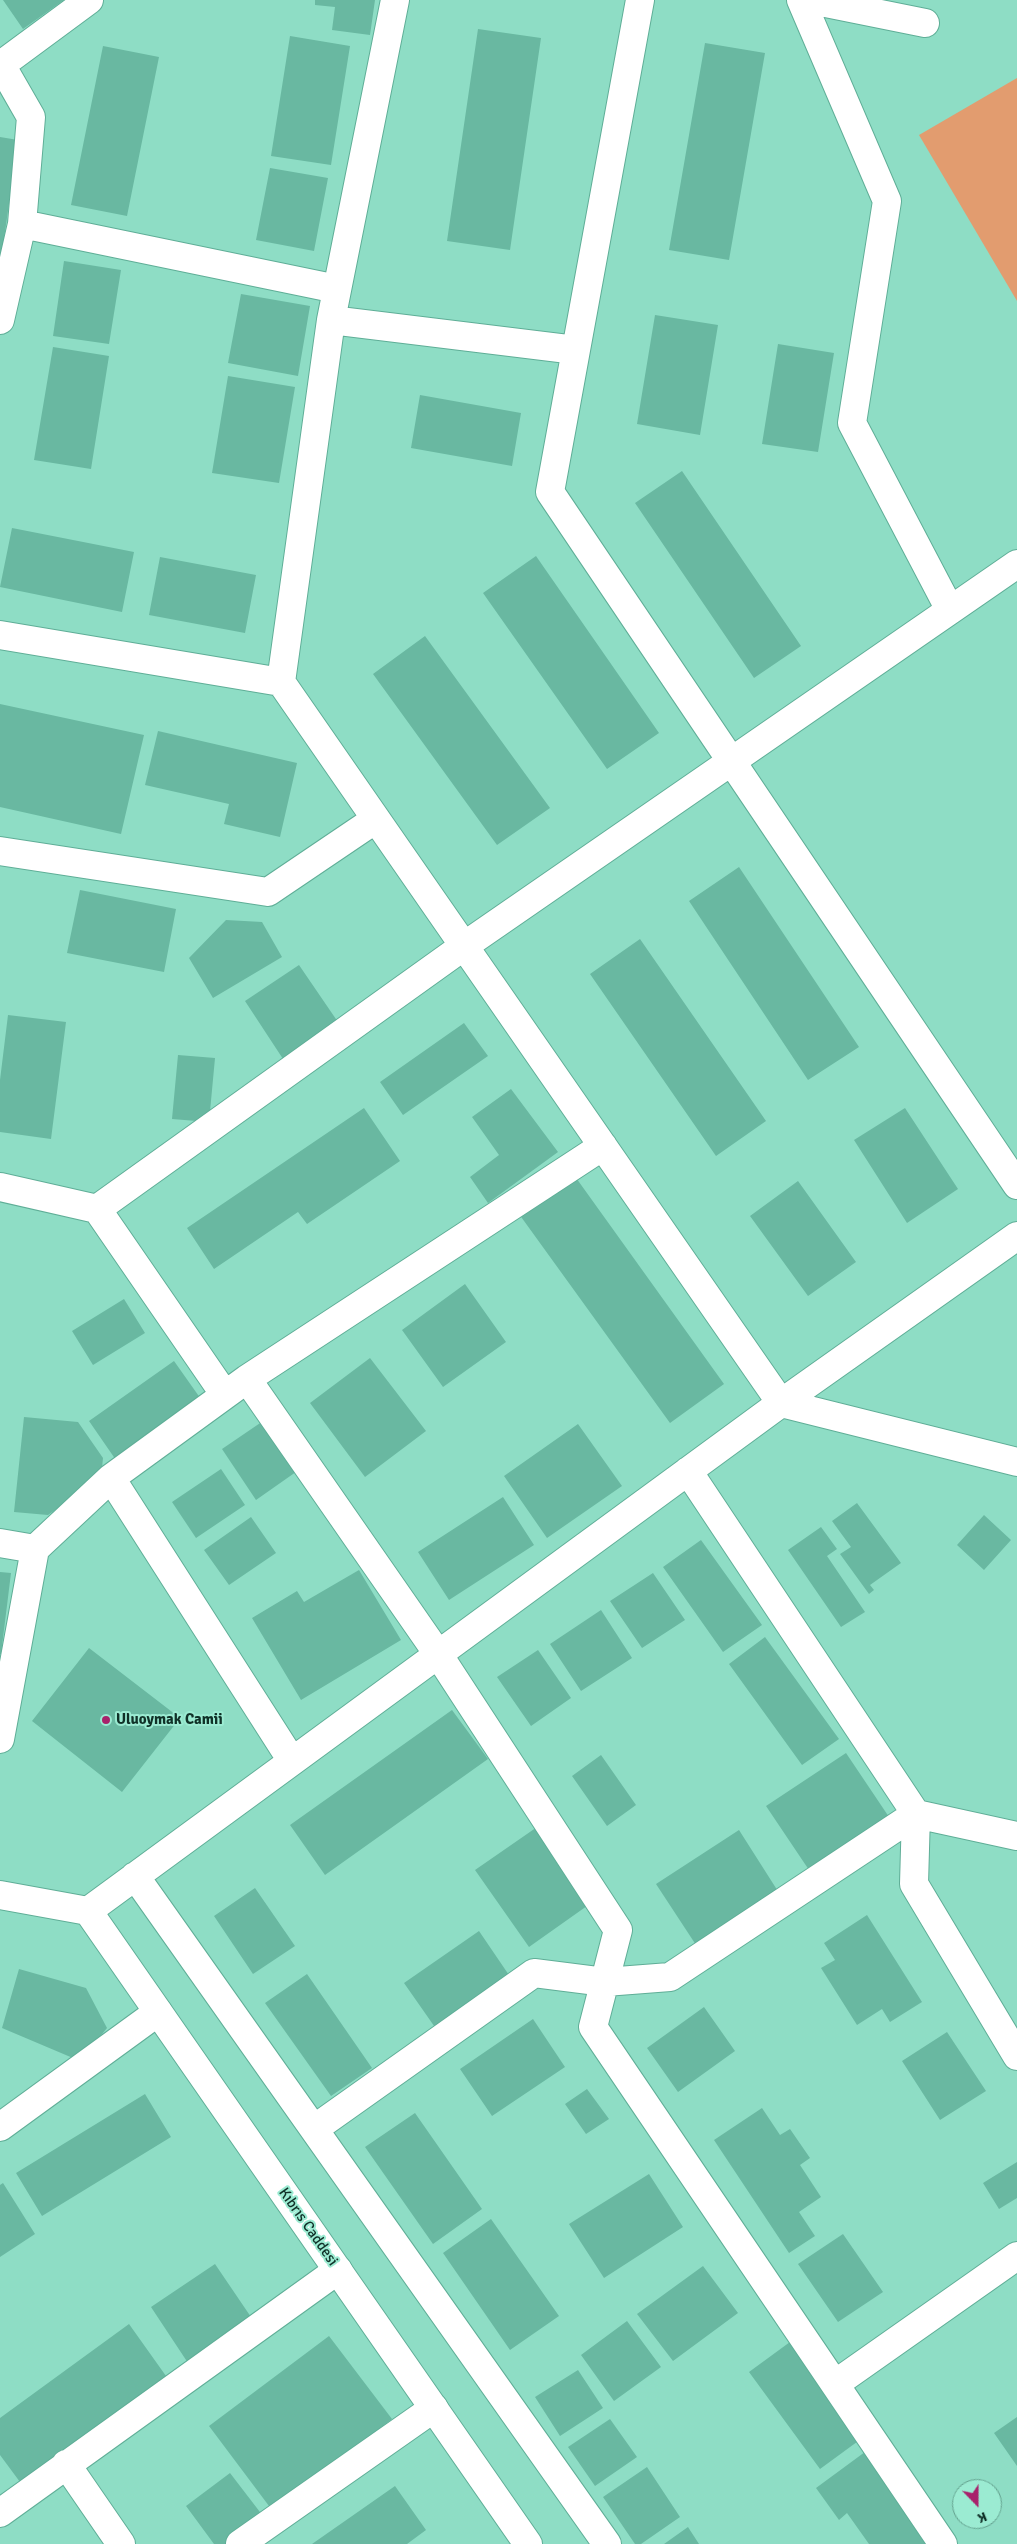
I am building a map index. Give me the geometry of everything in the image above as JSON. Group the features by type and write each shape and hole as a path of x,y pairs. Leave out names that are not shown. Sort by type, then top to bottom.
{"street":[{"path":"1,312 22,224 31,116 1,64 89,0"},
{"path":"395,0 331,320 281,682 781,1403 1017,1462"},
{"path":"640,0 550,492 1017,1185"},
{"path":"801,0 888,201 852,424 950,610"},
{"path":"811,0 926,23"},
{"path":"22,224 337,289"},
{"path":"331,320 576,350"},
{"path":"96,1209 464,946 1017,564"},
{"path":"0,635 281,682"},
{"path":"0,851 268,892 376,819"},
{"path":"0,1739 36,1549 111,1478 247,1379 603,1146"},
{"path":"0,1187 96,1209 225,1395"},
{"path":"0,1895 88,1911 781,1403 1017,1236"},
{"path":"247,1379 438,1654 618,1930 593,2028 943,2544"},
{"path":"688,1471 916,1814 914,1884 1017,2056"},
{"path":"111,1478 292,1761"},
{"path":"0,1543 36,1549"},
{"path":"314,2129 534,1973 605,1982 670,1977 916,1814 1017,1836"},
{"path":"135,1876 607,2544"},
{"name":"Kıbrıs Caddesi","path":"88,1911 528,2544"},
{"path":"0,2127 158,2012"},
{"path":"835,2384 1017,2256"},
{"path":"0,2513 338,2270"},
{"path":"240,2544 434,2408"},
{"path":"66,2464 121,2544"}],"shaded area":[{"path":"1017,78 1017,301 919,135"}],"building":[{"path":"3,0 64,0 23,29"},
{"path":"315,0 375,0 370,35 332,30 335,7 315,5"},
{"path":"478,29 541,38 510,250 447,241"},
{"path":"290,36 350,46 331,165 271,156"},
{"path":"705,43 765,53 729,260 669,250"},
{"path":"103,46 159,57 127,216 71,205"},
{"path":"0,137 18,140 1,260 0,260"},
{"path":"270,168 328,178 314,251 256,240"},
{"path":"64,261 121,270 109,344 53,336"},
{"path":"241,294 310,306 298,376 228,363"},
{"path":"655,315 718,325 700,435 637,424"},
{"path":"778,344 834,353 818,452 762,444"},
{"path":"53,347 109,356 91,469 34,460"},
{"path":"228,376 295,387 279,483 212,473"},
{"path":"420,395 521,413 512,466 411,448"},
{"path":"682,471 801,646 754,678 635,503"},
{"path":"12,528 134,552 122,612 0,587"},
{"path":"536,556 659,733 607,769 483,593"},
{"path":"160,557 256,575 245,633 149,615"},
{"path":"425,636 550,808 497,845 373,674"},
{"path":"0,704 144,735 121,834 0,807"},
{"path":"158,731 297,763 280,837 224,824 229,804 145,785"},
{"path":"739,867 859,1047 808,1080 689,901"},
{"path":"80,890 176,909 164,972 67,953"},
{"path":"226,920 262,922 282,957 213,998 189,958"},
{"path":"640,939 766,1121 716,1156 590,974"},
{"path":"299,965 340,1025 285,1062 245,1001"},
{"path":"8,1015 66,1022 51,1139 0,1132 0,1080"},
{"path":"464,1023 488,1056 403,1115 380,1082"},
{"path":"178,1055 215,1058 209,1122 172,1119"},
{"path":"511,1089 558,1152 488,1203 470,1177 499,1155 472,1117"},
{"path":"364,1108 400,1161 307,1224 298,1212 214,1269 187,1228"},
{"path":"905,1108 958,1189 907,1223 854,1140"},
{"path":"574,1175 724,1384 670,1423 519,1214"},
{"path":"798,1181 856,1262 808,1296 750,1216"},
{"path":"465,1284 506,1342 443,1387 402,1330"},
{"path":"124,1299 145,1333 93,1365 72,1331"},
{"path":"370,1358 426,1431 365,1477 310,1403"},
{"path":"174,1361 203,1402 118,1463 89,1421"},
{"path":"24,1417 78,1422 103,1458 101,1478 48,1515 14,1512"},
{"path":"269,1417 303,1467 256,1500 222,1449"},
{"path":"578,1424 622,1486 547,1538 504,1476"},
{"path":"221,1469 245,1505 196,1538 172,1502"},
{"path":"503,1497 534,1545 449,1600 418,1552"},
{"path":"857,1503 901,1563 870,1585 874,1590 869,1594 840,1554 851,1547 832,1521"},
{"path":"984,1515 1011,1540 984,1570 957,1545"},
{"path":"251,1517 276,1553 229,1585 204,1550"},
{"path":"821,1527 837,1549 827,1556 865,1612 841,1627 788,1550"},
{"path":"701,1540 762,1625 723,1652 663,1567"},
{"path":"359,1570 401,1640 301,1700 252,1618 297,1591 304,1602"},
{"path":"0,1572 11,1573 1,1654 0,1654"},
{"path":"653,1573 685,1620 642,1648 610,1601"},
{"path":"601,1610 632,1658 581,1691 550,1644"},
{"path":"765,1637 839,1739 802,1765 729,1664"},
{"name":"Uluoymak Camii","path":"89,1648 180,1718 122,1792 32,1721"},
{"path":"538,1650 571,1698 531,1726 497,1677"},
{"path":"452,1710 488,1759 325,1875 290,1825"},
{"path":"846,1753 889,1817 809,1870 766,1806"},
{"path":"601,1755 636,1805 607,1826 572,1776"},
{"path":"540,1825 594,1901 529,1947 475,1870"},
{"path":"739,1830 781,1896 698,1948 656,1884"},
{"path":"255,1888 295,1946 253,1974 214,1916"},
{"path":"867,1915 922,2002 890,2022 882,2009 857,2025 821,1968 835,1960 824,1943"},
{"path":"479,1931 513,1981 439,2033 404,1983"},
{"path":"19,1969 86,1988 107,2028 80,2061 2,2028"},
{"path":"307,1974 372,2068 331,2096 265,2003"},
{"path":"704,2007 735,2051 678,2092 647,2048"},
{"path":"533,2019 565,2067 492,2116 460,2069"},
{"path":"947,2032 986,2091 940,2120 902,2061"},
{"path":"587,2089 609,2119 586,2134 565,2104"},
{"path":"145,2094 171,2137 42,2216 16,2173"},
{"path":"762,2108 780,2135 790,2129 810,2158 800,2165 821,2197 799,2212 815,2236 789,2253 714,2140"},
{"path":"415,2113 482,2209 433,2244 365,2147"},
{"path":"1017,2162 1017,2198 999,2209 983,2183"},
{"path":"649,2174 683,2227 604,2278 569,2224"},
{"path":"3,2183 35,2234 0,2257 0,2185"},
{"path":"491,2219 559,2316 510,2350 443,2253"},
{"path":"843,2234 883,2292 838,2322 798,2264"},
{"path":"215,2264 253,2320 188,2363 151,2307"},
{"path":"703,2266 738,2313 673,2361 637,2314"},
{"path":"627,2321 661,2367 614,2401 581,2355"},
{"path":"129,2324 166,2376 20,2482 0,2455 0,2418"},
{"path":"329,2336 392,2419 272,2510 209,2426"},
{"path":"790,2342 861,2439 820,2469 749,2372"},
{"path":"578,2370 603,2408 560,2436 535,2397"},
{"path":"1017,2417 1017,2466 994,2433"},
{"path":"610,2419 637,2457 595,2486 568,2447"},
{"path":"869,2449 939,2544 869,2544 847,2513 839,2520 816,2488"},
{"path":"647,2467 680,2517 641,2544 635,2544 603,2497"},
{"path":"230,2473 263,2516 225,2544 214,2544 186,2506"},
{"path":"395,2486 426,2530 407,2544 312,2544"},
{"path":"688,2527 699,2544 664,2544"}],"place":[{"name":"Uluoymak Camii","path":"106,1720"}]}
